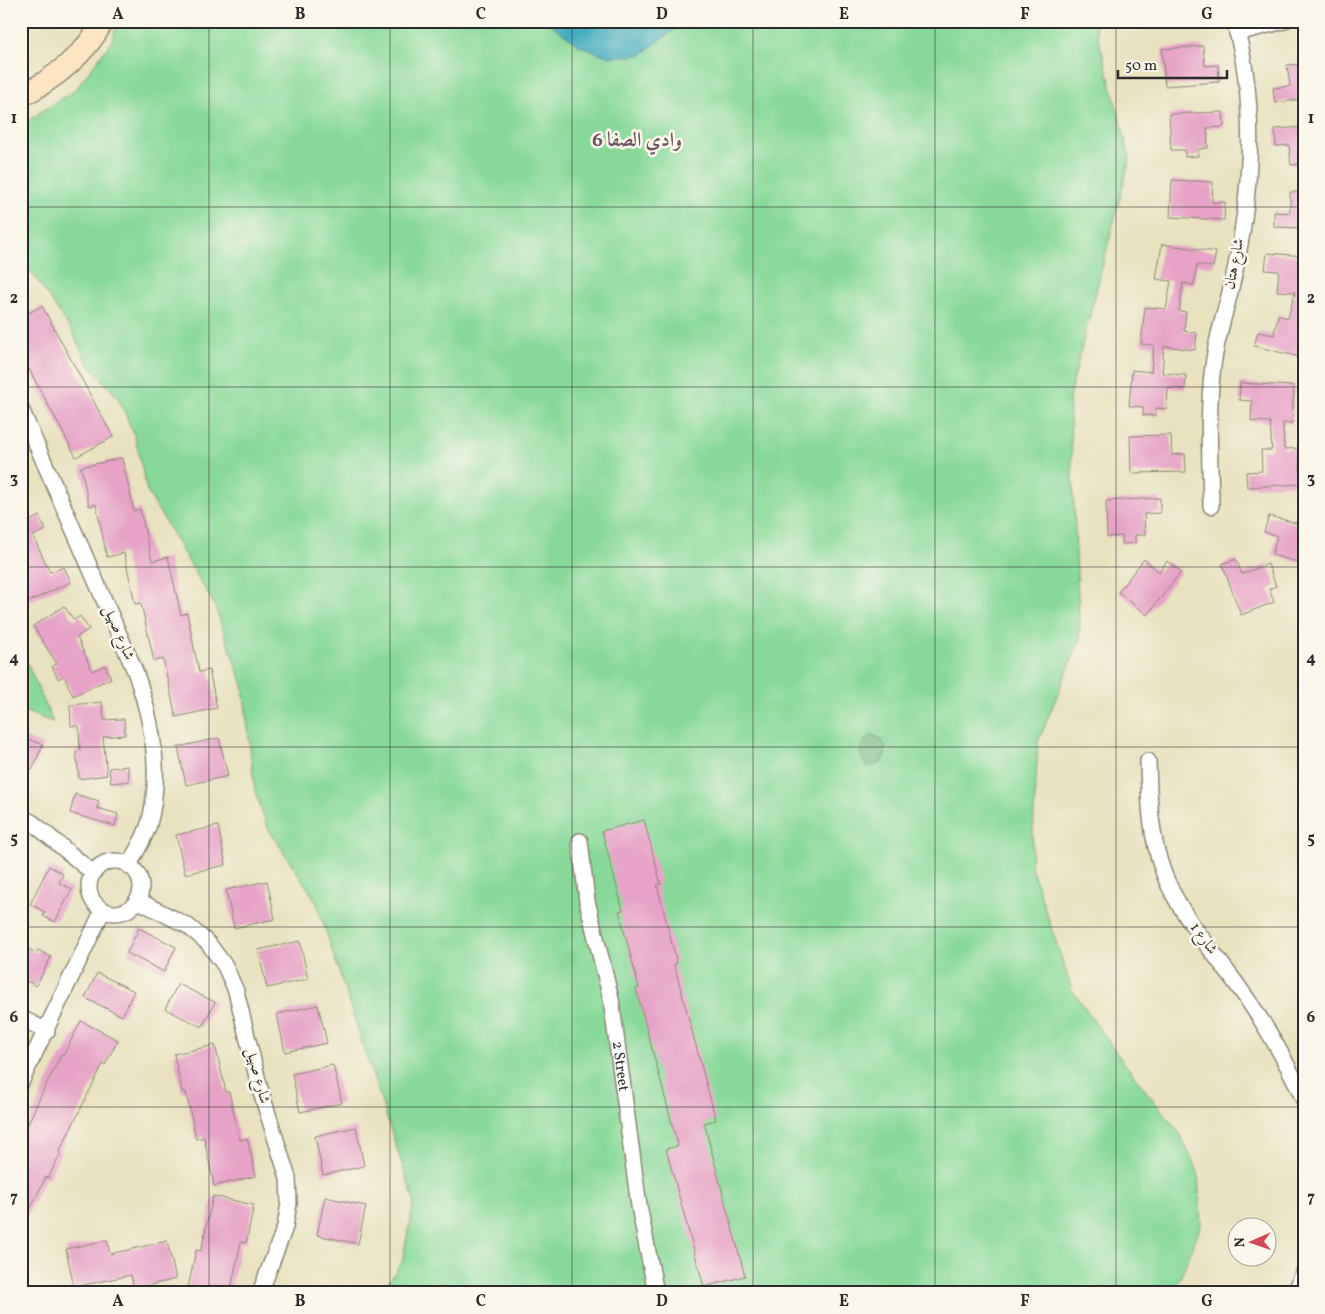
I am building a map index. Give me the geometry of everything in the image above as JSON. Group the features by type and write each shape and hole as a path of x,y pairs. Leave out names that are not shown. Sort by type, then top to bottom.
{"street":[{"path":"21,96 58,73 80,52 99,29 103,21"},
{"path":"1235,27 1284,21"},
{"name":"شارع هتان","path":"1211,506 1209,404 1213,364 1238,249 1248,169 1248,101 1244,67 1235,27"},
{"name":"شارع صهيل","path":"21,409 146,700 153,739 155,763 154,794 149,825 129,866"},
{"name":"شارع 1","path":"1148,761 1151,826 1165,874 1175,897 1270,1034 1290,1069 1304,1100"},
{"path":"21,817 33,823 93,873"},
{"name":"2 Street","path":"580,841 587,901 611,998 639,1206 656,1293"},
{"path":"113,861 122,862 129,866 139,878 140,893 137,900 132,906 118,913 110,913 103,910 91,898 89,890 93,873 106,863 113,861"},
{"name":"شارع صهيل","path":"137,900 188,926 208,943 225,966 236,991 260,1089 288,1178 289,1203 285,1227 260,1293"},
{"path":"21,1082 47,1031 103,910"},
{"path":"21,1018 47,1031"},
{"path":"1295,1293 1304,1272"}],"green space":[{"path":"118,21 1094,21 1130,158 1069,397 1080,640 1038,742 1031,867 1072,990 1124,1063 1180,1134 1198,1172 1201,1225 1179,1281 1169,1293 381,1293 402,1262 414,1201 316,901 268,828 255,791 243,685 214,604 147,491 135,437 119,399 87,362 73,333 33,274 21,265 21,125 75,90 112,41"},
{"path":"21,649 53,722 21,710"},
{"path":"872,735 880,738 886,747 881,762 867,767 862,758 861,746"}],"water":[{"path":"547,21 679,21 679,26 641,55 609,57 578,45"}],"building":[{"path":"1203,46 1205,66 1218,65 1219,82 1165,86 1162,49"},
{"path":"1304,64 1304,99 1275,103 1273,88 1290,86 1287,65"},
{"path":"1223,112 1224,127 1207,128 1208,148 1198,149 1198,156 1185,157 1185,150 1171,150 1169,114"},
{"path":"1304,127 1304,164 1291,165 1289,145 1276,146 1275,129"},
{"path":"1172,180 1213,182 1212,202 1225,202 1224,220 1170,217"},
{"path":"1290,192 1304,192 1304,228 1274,227 1274,212 1290,213"},
{"path":"1162,244 1216,252 1213,267 1197,265 1194,285 1183,283 1179,311 1186,312 1184,331 1197,333 1195,350 1164,346 1162,373 1186,375 1185,389 1168,388 1167,409 1156,408 1155,416 1143,415 1143,407 1129,406 1132,370 1151,372 1154,345 1141,344 1145,307 1166,309 1171,281 1156,279"},
{"path":"1267,253 1304,256 1304,309 1301,320 1304,321 1304,358 1254,346 1258,332 1274,335 1278,315 1288,318 1295,292 1277,291 1279,271 1265,270"},
{"path":"42,306 113,437 76,457 21,354 21,317"},
{"path":"1240,383 1294,386 1292,423 1283,423 1284,449 1299,448 1301,484 1247,487 1246,472 1262,471 1261,450 1272,450 1270,422 1251,421 1252,401 1239,400"},
{"path":"1171,435 1172,455 1185,454 1186,472 1131,473 1130,436"},
{"path":"122,458 134,511 140,509 152,561 168,557 181,615 187,613 199,672 209,670 217,708 176,717 163,659 154,661 141,603 135,604 124,553 107,557 96,504 89,506 81,467"},
{"path":"1160,498 1160,513 1144,514 1145,535 1135,535 1135,543 1122,544 1122,536 1107,537 1106,501"},
{"path":"21,512 26,523 39,516 46,530 33,536 50,572 64,567 71,582 28,602 21,589"},
{"path":"1269,516 1304,525 1304,564 1272,555 1277,536 1264,532"},
{"path":"1144,559 1159,572 1167,561 1181,572 1147,615 1118,592"},
{"path":"1236,559 1242,574 1268,564 1276,586 1269,589 1274,602 1241,615 1222,564"},
{"path":"64,606 74,620 80,616 89,629 77,637 92,671 105,665 111,678 73,696 64,676 58,679 52,666 57,664 33,626"},
{"path":"102,702 104,720 124,719 125,735 103,737 107,775 79,779 76,751 80,750 79,726 71,726 70,705"},
{"path":"21,736 43,745 32,770 21,766"},
{"path":"219,738 228,776 186,785 178,747"},
{"path":"128,766 129,781 111,783 109,768"},
{"path":"75,794 99,801 97,808 118,814 115,826 70,813"},
{"path":"644,820 661,884 657,885 677,963 674,964 716,1120 704,1123 745,1276 704,1287 666,1149 678,1146 636,989 639,988 619,911 623,910 602,831"},
{"path":"218,826 226,865 185,874 176,835"},
{"path":"49,866 63,874 59,883 72,889 55,922 43,916 45,912 30,904"},
{"path":"267,881 275,919 234,928 226,890"},
{"path":"139,928 176,947 164,972 127,953"},
{"path":"300,941 308,979 267,988 258,950"},
{"path":"21,945 36,953 38,950 51,957 36,986 21,978"},
{"path":"97,973 134,991 122,1016 85,998"},
{"path":"178,984 215,1002 202,1027 165,1009"},
{"path":"318,1005 327,1043 285,1052 277,1014"},
{"path":"81,1021 118,1040 105,1065 103,1064 59,1152 61,1153 48,1178 46,1177 21,1227 21,1139 61,1055 63,1056"},
{"path":"215,1045 226,1092 229,1092 240,1140 247,1138 256,1176 214,1186 204,1137 196,1139 186,1092 182,1092 174,1054"},
{"path":"333,1065 342,1103 300,1112 292,1074"},
{"path":"356,1127 364,1166 323,1175 315,1136"},
{"path":"213,1196 254,1205 246,1243 241,1242 230,1293 210,1293 188,1288 196,1250 201,1251"},
{"path":"325,1197 366,1206 358,1244 317,1235"},
{"path":"107,1240 110,1254 167,1241 176,1279 134,1289 131,1275 74,1287 66,1249"}],"district":[{"name":"وادي الصفا 6","path":"637,141"}]}
